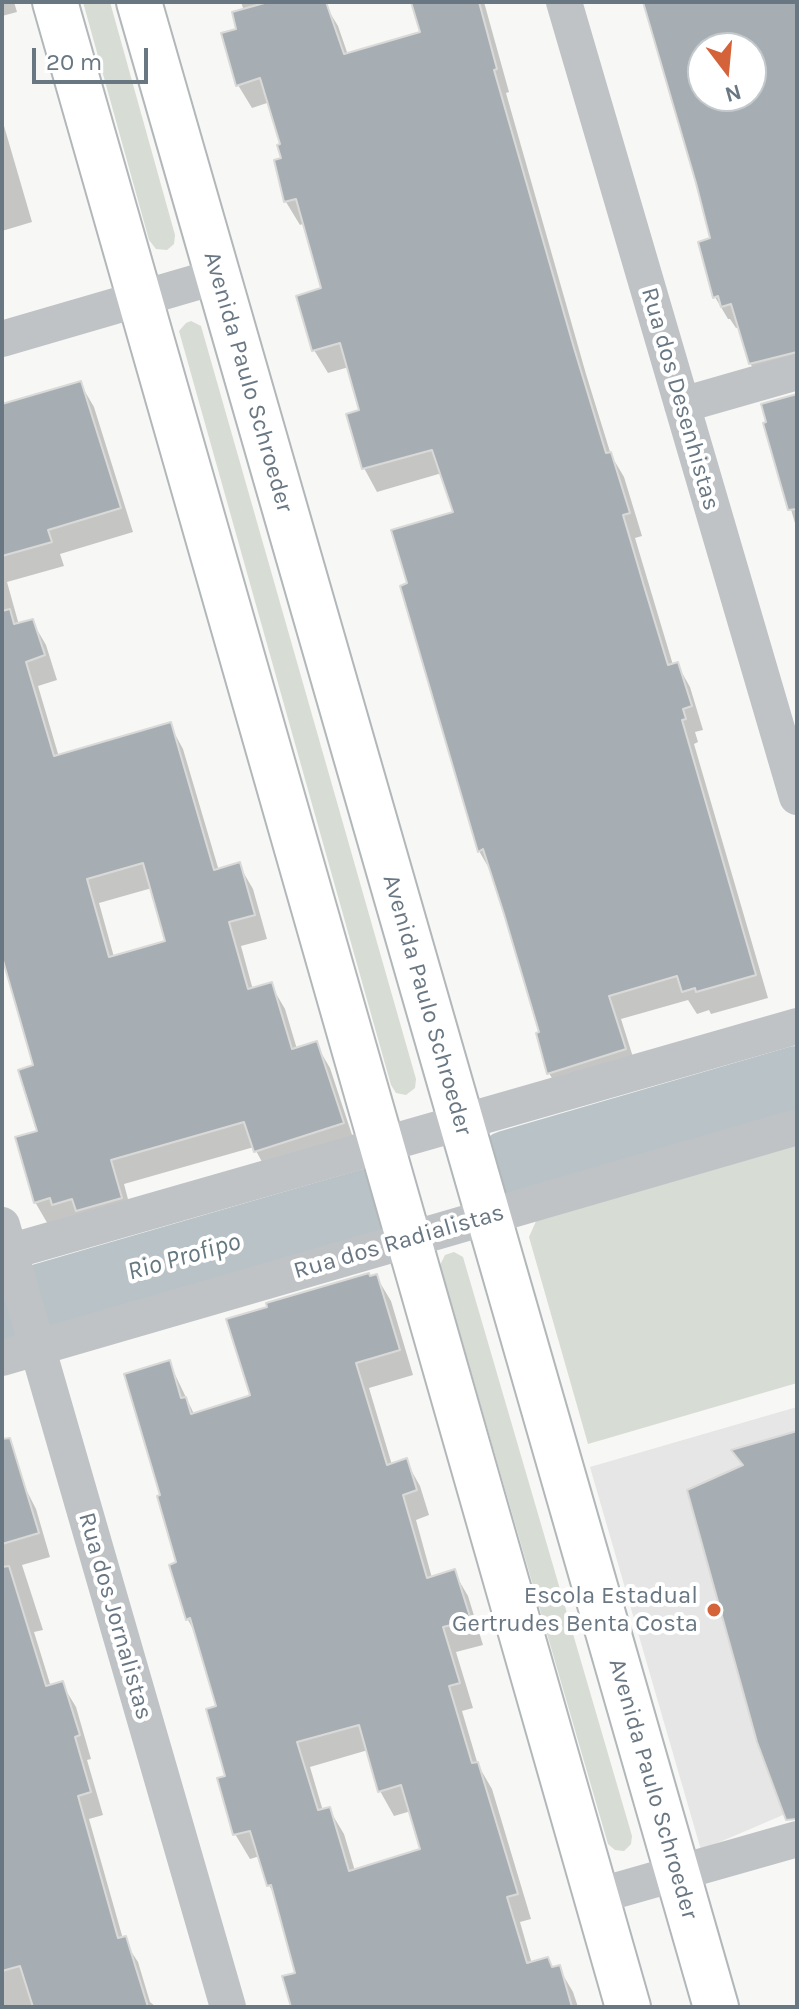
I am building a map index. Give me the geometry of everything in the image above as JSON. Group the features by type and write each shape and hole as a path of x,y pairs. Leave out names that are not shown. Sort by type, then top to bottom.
{"main road":[{"path":"55,2 628,2007"},
{"name":"Avenida Paulo Schroeder","path":"139,2 716,2007"}],"street":[{"name":"Rua dos Desenhistas","path":"564,2 797,797"},
{"path":"2,339 218,276"},
{"path":"682,405 797,372"},
{"path":"5,1243 382,1145 797,1026"},
{"name":"Rua dos Radialistas","path":"2,1358 797,1127"},
{"name":"Rua dos Jornalistas","path":"5,1243 38,1347 228,2007"},
{"path":"597,1896 797,1839"}],"shaded area":[{"path":"83,2 110,2 175,235 174,244 167,250 156,249 149,240"},
{"path":"191,321 201,326 416,1079 415,1088 406,1095 396,1093 391,1085 179,331"},
{"path":"797,1139 797,1383 588,1444 529,1237 541,1210"},
{"path":"454,1252 463,1257 632,1836 631,1844 624,1851 615,1850 608,1844 440,1265 445,1255"},
{"name":"Escola Estadual Gertrudes Benta Costa","path":"797,1407 797,1809 701,1850 590,1467"}],"building":[{"path":"268,2 326,2 344,54 420,32 411,2 479,2 497,69 494,70 574,348 606,453 611,452 630,513 623,515 644,586 668,665 678,662 692,706 683,709 686,719 682,720 756,975 696,992 695,988 682,992 677,976 609,996 626,1049 547,1074 536,1033 539,1032 504,914 483,849 478,852 400,586 407,583 391,530 453,512 432,450 362,469 346,414 359,410 340,343 312,351 296,296 321,288 296,199 284,202 274,160 281,158 277,145 280,144 260,78 236,86 221,33 236,29 232,12"},
{"path":"643,2 797,2 797,352 749,364 731,304 721,307 718,296 713,298 698,242 710,238"},
{"path":"81,381 121,508 48,530 52,542 2,556 2,404"},
{"path":"797,394 797,509 788,510 763,423 766,422 761,404"},
{"path":"10,609 14,624 33,619 45,655 26,662 54,756 171,722 214,870 240,862 255,915 229,922 248,989 272,982 292,1049 317,1041 344,1123 254,1152 244,1122 111,1160 122,1198 76,1211 72,1199 52,1205 50,1198 34,1203 15,1137 37,1131 18,1070 33,1065 2,957 2,611","holes":["143,863 165,941 109,957 87,879"]},
{"path":"369,1273 370,1276 377,1274 400,1350 356,1363 387,1465 407,1458 417,1490 403,1495 427,1578 455,1569 471,1620 443,1627 460,1683 449,1686 472,1763 478,1762 518,1894 507,1897 527,1963 548,1957 552,1967 560,1965 572,2007 291,2007 282,1976 295,1973 271,1885 267,1886 250,1831 233,1835 217,1778 225,1776 206,1709 216,1706 190,1618 186,1620 169,1565 176,1562 157,1496 160,1495 124,1374 170,1360 181,1398 186,1397 191,1414 250,1395 226,1319 267,1307 266,1303","holes":["359,1725 378,1792 401,1785 420,1849 349,1871 330,1807 318,1810 297,1742"]},
{"path":"797,1431 797,1819 786,1820 757,1742 687,1490 743,1465 731,1450"},
{"path":"10,1438 39,1533 2,1544 2,1439"},
{"path":"9,1566 46,1686 63,1681 80,1735 75,1737 91,1792 78,1796 118,1938 126,1936 148,2007 33,2007 20,1966 2,1971 2,1567"}],"waterway":[{"name":"Rio Profipo","path":"509,1165 797,1081"},
{"name":"Rio Profipo","path":"2,1310 367,1204"}],"place":[{"name":"Escola Estadual Gertrudes Benta Costa","path":"714,1610"}]}
